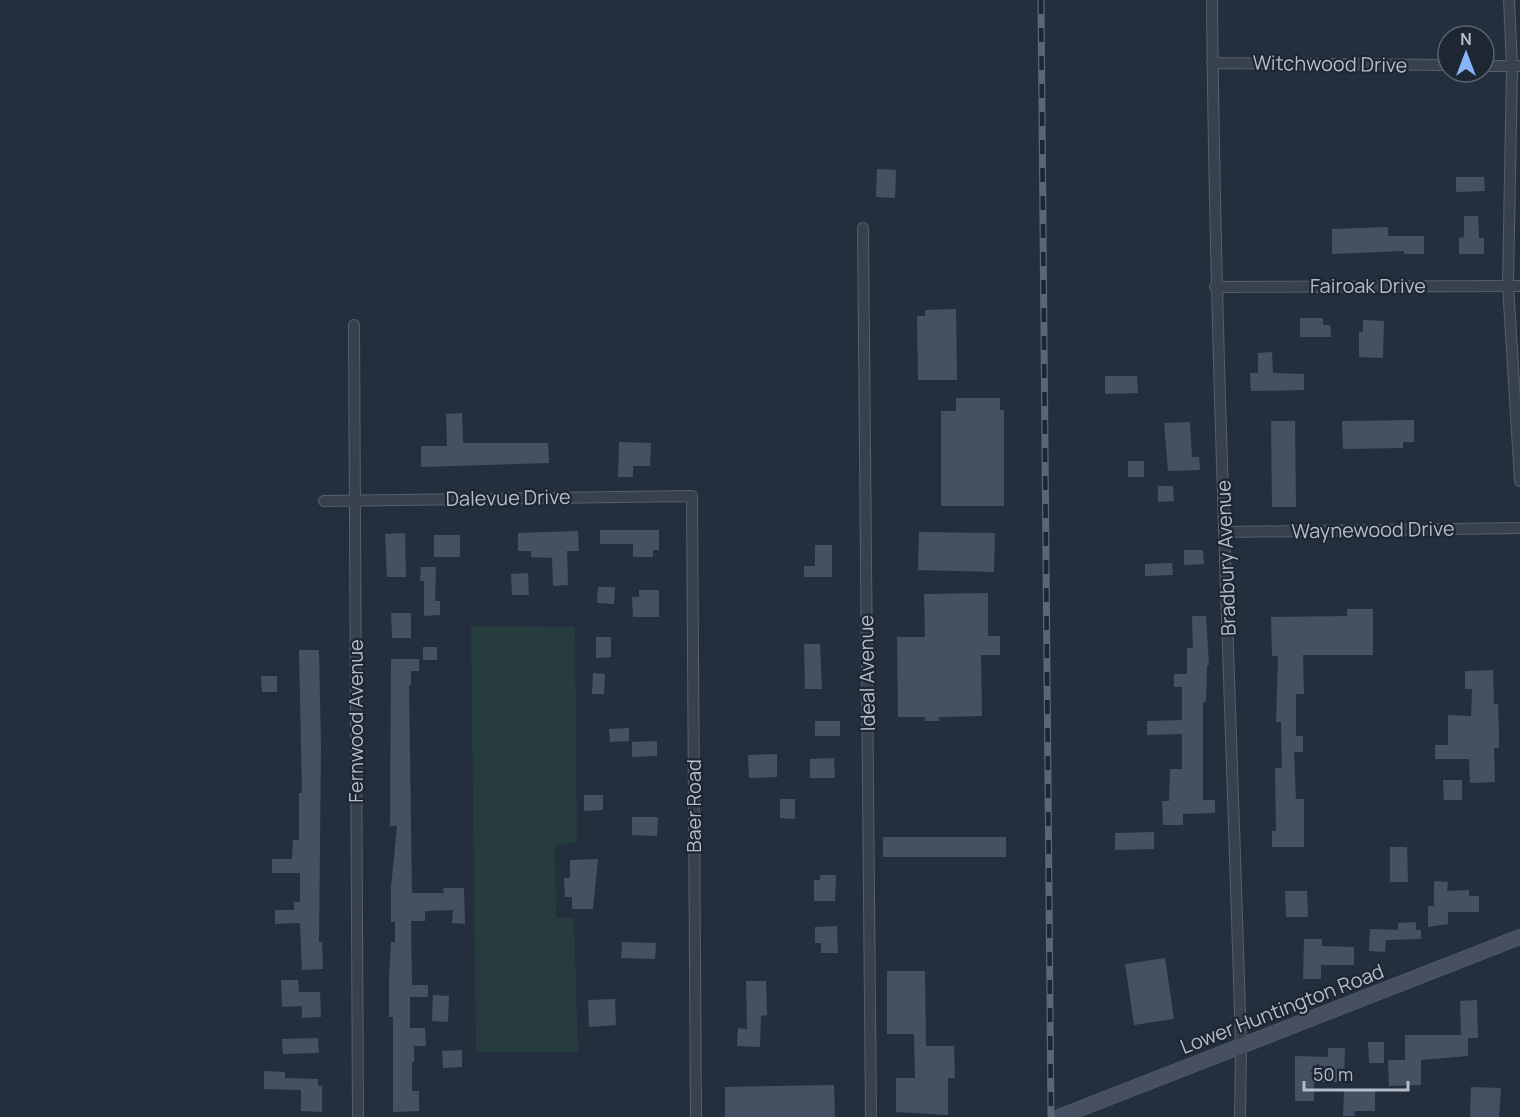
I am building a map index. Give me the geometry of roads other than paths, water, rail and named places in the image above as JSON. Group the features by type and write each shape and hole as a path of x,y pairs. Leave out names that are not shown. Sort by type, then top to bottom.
{"main road":[{"name":"Lower Huntington Road","path":"1059,1117 1241,1048 1520,937"}],"street":[{"name":"Bradbury Avenue","path":"1212,0 1215,287 1226,532 1241,1048 1240,1117"},
{"path":"1509,0 1516,66 1514,286 1520,481"},
{"name":"Witchwood Drive","path":"1212,63 1436,65"},
{"path":"1496,66 1516,66"},
{"name":"Ideal Avenue","path":"862,228 871,1117"},
{"name":"Fairoak Drive","path":"1215,287 1514,286"},
{"name":"Fernwood Avenue","path":"354,325 358,1117"},
{"name":"Dalevue Drive","path":"324,501 692,496"},
{"name":"Baer Road","path":"692,496 696,1117"},
{"name":"Waynewood Drive","path":"1226,532 1520,528"}],"railway":[{"path":"1041,0 1051,1117"}]}
